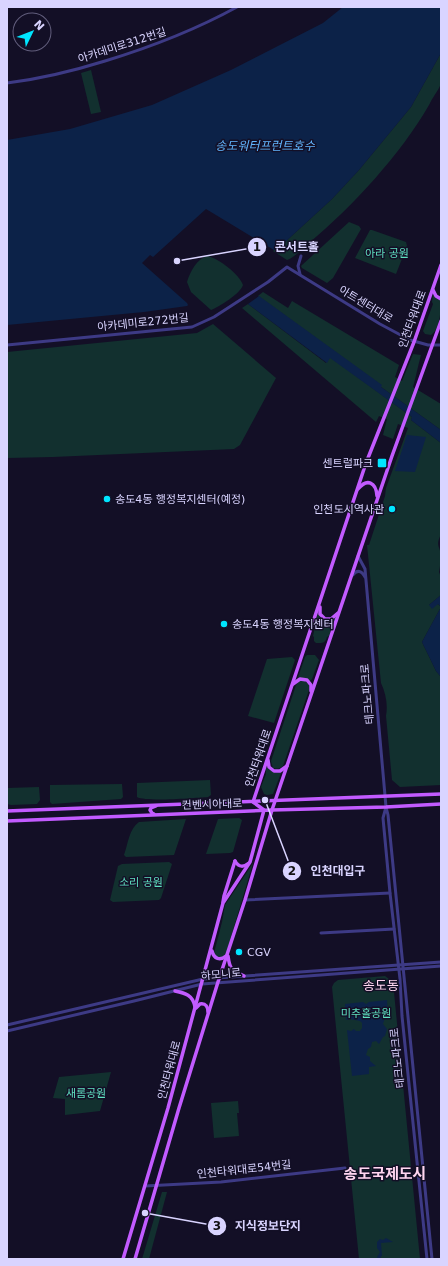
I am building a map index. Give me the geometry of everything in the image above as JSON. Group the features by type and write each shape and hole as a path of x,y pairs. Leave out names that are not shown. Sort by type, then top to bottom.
{"main road":[{"name":"인천타워대로","path":"123,1259 168,1108 224,903 250,862 264,810 253,802 268,755 357,492 414,342 441,265"},
{"path":"433,288 436,296 441,299"},
{"path":"432,345 441,322"},
{"name":"인천타워대로","path":"135,1259 208,1013 245,900 272,810 402,425 432,345"},
{"path":"357,492 363,484 370,483 375,488 377,499"},
{"path":"320,604 320,614 325,619 329,620 339,612"},
{"path":"292,686 299,680 306,680 311,685 312,694"},
{"path":"268,755 268,765 277,772 288,764"},
{"name":"컨벤시아대로","path":"7,811 441,794"},
{"name":"컨벤시아대로","path":"7,821 441,804"},
{"path":"159,805 153,806 150,810 152,813 159,815"},
{"path":"224,903 224,896 233,867 236,865 243,866 250,862"},
{"path":"213,944 213,954 217,959 223,958 228,953"},
{"path":"228,953 229,966 237,973 244,976"},
{"path":"175,991 189,995 194,1003 195,1009"},
{"path":"195,1009 200,1004 204,1004 208,1007 208,1013"}],"street":[{"name":"아카데미로312번길","path":"7,83 79,69 130,54 190,30 237,7"},
{"path":"301,256 298,266 301,276"},
{"name":"아트센터대로","path":"287,267 380,324 414,342 441,345"},
{"name":"아카데미로272번길","path":"7,345 192,327 214,317 268,282 287,267"},
{"name":"테크노파크로","path":"358,555 364,566 385,797 396,892 400,965"},
{"path":"350,580 354,573 358,571 362,572 365,579"},
{"name":"테크노파크로","path":"386,807 383,818 390,893 401,969 432,1259"},
{"path":"245,900 390,893"},
{"path":"322,933 394,929"},
{"name":"하모니로","path":"7,1025 204,979 441,962"},
{"name":"하모니로","path":"7,1031 202,984 441,966"},
{"name":"테크노파크로","path":"401,969 402,1016 427,1259"},
{"name":"인천타워대로54번길","path":"145,1186 220,1182 345,1168"}],"green space":[{"path":"441,53 441,84 418,124 375,179 342,213 296,255 287,260 273,251 284,243 332,199 359,170 411,107"},
{"path":"91,70 101,112 91,114 81,73"},
{"path":"349,222 359,226 361,229 333,278 327,283 302,268 301,266"},
{"name":"아라 공원","path":"370,230 406,242 407,246 396,274 355,258"},
{"path":"208,256 218,260 228,268 237,276 243,285 234,296 211,310 191,292 187,282 197,262"},
{"path":"263,292 288,308 292,301 399,365 395,377 402,381 413,354 421,355 413,387 441,404 441,430 258,296"},
{"path":"433,294 441,300 441,304 438,324 431,335 425,334 423,331 433,304"},
{"path":"248,304 326,363 330,357 412,417 411,420 441,443 441,534 438,544 441,556 439,572 441,577 441,595 429,605 438,604 441,607 422,642 436,671 441,677 441,785 400,787 392,780 386,716 387,704 381,683 367,545 369,545 385,496 386,488 408,428 398,424 393,439 383,435 387,419 379,416 376,422 242,308"},
{"path":"213,324 276,378 240,445 234,449 7,458 7,352 197,333"},
{"path":"318,612 319,615 325,620 331,620 336,617 329,636 322,643 316,643 313,636"},
{"path":"307,655 315,655 319,660 310,681 298,677"},
{"path":"292,657 295,660 274,723 248,716 267,659"},
{"path":"304,680 309,685 309,690 283,766 280,768 273,768 271,761 296,685 299,681"},
{"path":"266,768 275,773 281,773 273,794 267,795 264,794 261,787 266,774"},
{"path":"210,780 211,795 208,797 150,799 137,797 137,783"},
{"path":"122,784 123,797 121,799 52,804 50,802 50,785"},
{"path":"39,787 40,800 37,804 7,804 7,788"},
{"path":"239,818 242,820 233,852 206,854 218,819"},
{"path":"186,819 174,855 126,857 124,855 131,833 139,822"},
{"name":"소리 공원","path":"169,862 172,864 161,898 159,900 113,902 110,900 118,866 122,864"},
{"path":"253,863 226,954 218,958 214,953 225,905"},
{"name":"미추홀공원","path":"385,976 393,982 420,1259 359,1259 332,987 338,980"},
{"name":"새롬공원","path":"111,1072 100,1111 65,1115 65,1099 53,1098 59,1077"},
{"path":"238,1101 239,1113 237,1113 239,1136 214,1138 211,1103"},
{"path":"162,1192 167,1192 149,1259 142,1259"}],"water":[{"name":"송도워터프런트호수","path":"343,7 441,7 441,53 411,107 359,170 332,199 284,243 274,250 206,209 153,257 150,255 142,263 187,303 187,306 144,312 7,325 7,140 70,129 152,105 231,70 323,23"},
{"path":"259,296 382,385 381,387 441,430 441,443 411,420 412,417 330,358 327,363 248,304"},
{"path":"407,435 426,437 415,472 395,471"},
{"path":"441,595 441,607 438,604 432,609 429,605"},
{"path":"441,607 441,677 436,671 422,642"},
{"path":"387,1000 388,1015 383,1024 387,1029 385,1036 379,1044 376,1041 372,1042 366,1055 370,1057 370,1061 376,1066 369,1067 369,1074 352,1076 347,1030 351,1031 354,1029 356,1031 360,1031 362,1028 362,1023 360,1021 350,1019 346,1020 345,1004 363,1002 366,1004 369,1002"},
{"path":"386,1238 393,1242 381,1243 382,1256 381,1259 378,1259 377,1257 380,1252 377,1248 377,1242 380,1239 383,1240"}],"place":[{"name":"콘서트홀","path":"177,261"},
{"name":"센트럴파크","path":"382,463"},
{"name":"송도4동 행정복지센터(예정)","path":"107,499"},
{"name":"인천도시역사관","path":"392,509"},
{"name":"송도4동 행정복지센터","path":"224,624"},
{"name":"인천대입구","path":"265,800"},
{"name":"CGV","path":"239,952"},
{"name":"지식정보단지","path":"145,1213"}],"district":[{"name":"송도동","path":"381,985"},
{"name":"송도국제도시","path":"385,1174"}]}
